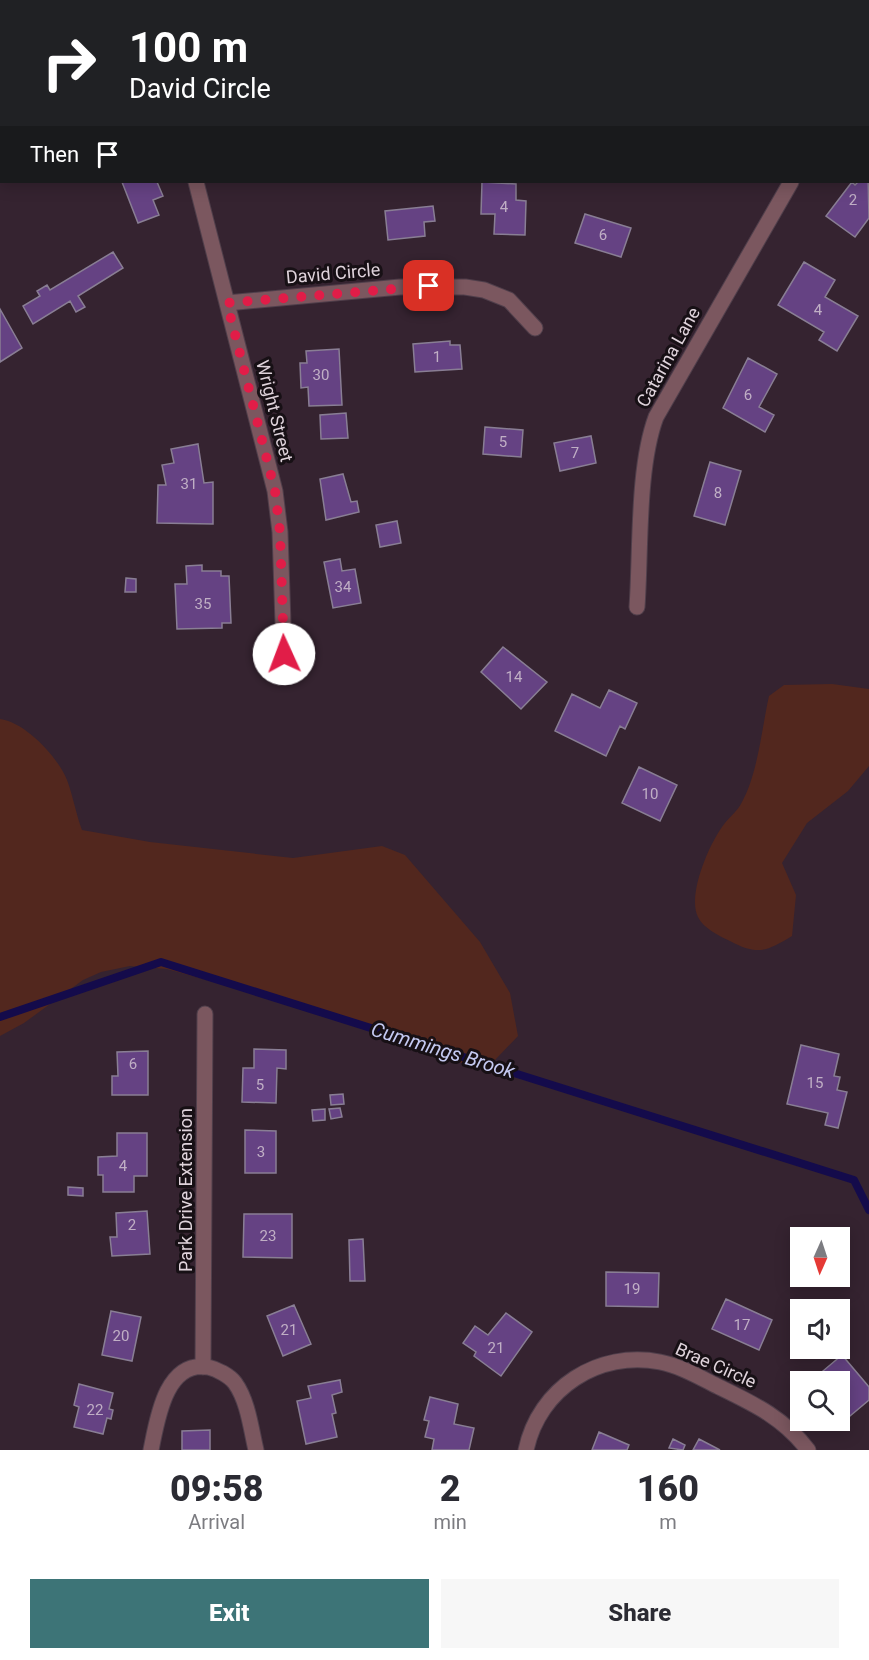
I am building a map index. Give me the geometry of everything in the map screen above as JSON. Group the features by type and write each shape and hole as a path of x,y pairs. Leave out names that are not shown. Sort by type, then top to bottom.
{"street":[{"name":"Wright Street","path":"196,183 275,491 280,532 284,654"},
{"name":"Catarina Lane","path":"637,607 645,468 653,424 790,183"},
{"name":"David Circle","path":"227,303 400,287 465,287 484,290 509,300 535,328"},
{"name":"Park Drive Extension","path":"203,1366 205,1014"},
{"name":"Brae Circle","path":"526,1450 541,1412 566,1384 599,1366 636,1359 670,1364 761,1407 782,1421 808,1450"},
{"path":"151,1450 167,1390 184,1372 203,1366 215,1369 234,1382 244,1403 256,1450"}],"shaded area":[{"path":"832,684 869,689 869,766 848,791 807,823 782,863 796,895 792,936 769,948 748,949 716,934 700,921 695,908 695,896 701,870 717,835 740,805 752,778 769,696 784,685"},
{"path":"0,719 30,734 56,761 67,780 82,830 150,842 293,858 382,846 405,855 480,942 510,993 518,1036 494,1061 478,1069 318,1011 167,969 130,966 101,972 83,980 24,1023 0,1036"}],"building":[{"path":"122,183 157,183 163,196 153,200 159,215 138,223"},
{"path":"482,183 516,184 516,200 526,201 525,235 494,234 495,214 481,214"},
{"path":"851,183 855,185 868,183 869,218 855,237 826,216"},
{"path":"433,206 435,221 424,222 425,236 388,240 385,211"},
{"path":"585,214 631,228 621,257 575,243"},
{"path":"113,252 123,268 78,296 85,307 76,312 70,301 33,324 23,306 40,296 37,291 47,285 50,290"},
{"path":"804,262 835,280 825,297 858,316 837,351 819,340 824,332 778,305"},
{"path":"0,309 22,348 0,362"},
{"path":"450,341 450,345 460,345 462,369 415,372 413,344"},
{"path":"339,349 342,405 309,406 308,387 301,388 300,363 307,363 306,351"},
{"path":"748,358 777,374 759,407 774,415 765,432 723,408"},
{"path":"346,413 348,438 321,439 320,415"},
{"path":"485,427 523,430 521,457 483,454"},
{"path":"591,436 596,463 560,471 554,443"},
{"path":"198,444 204,483 213,482 213,524 157,523 158,485 166,485 162,465 174,463 171,449"},
{"path":"710,462 741,471 725,525 694,516"},
{"path":"343,474 351,502 357,501 359,512 326,520 320,479"},
{"path":"397,521 401,543 380,547 376,525"},
{"path":"340,559 342,571 355,569 361,603 333,608 324,562"},
{"path":"202,565 202,571 221,571 221,576 229,576 231,623 222,623 222,628 177,629 175,584 187,584 186,566"},
{"path":"126,578 136,579 136,592 125,592"},
{"path":"503,647 547,682 521,709 481,672"},
{"path":"609,690 637,703 625,729 620,726 606,756 555,731 572,694 600,708"},
{"path":"639,767 677,785 660,821 622,803"},
{"path":"801,1045 839,1054 834,1076 840,1077 837,1090 847,1092 838,1128 825,1125 828,1113 787,1104"},
{"path":"254,1049 286,1050 286,1069 277,1068 276,1103 242,1102 243,1068 254,1068"},
{"path":"148,1051 148,1095 112,1095 112,1076 118,1076 117,1052"},
{"path":"343,1094 344,1104 331,1105 330,1095"},
{"path":"340,1108 342,1117 331,1119 329,1109"},
{"path":"325,1109 325,1120 313,1121 312,1110"},
{"path":"245,1130 276,1131 276,1173 245,1173"},
{"path":"117,1133 147,1133 147,1176 134,1176 134,1192 103,1192 103,1175 98,1175 98,1157 117,1156"},
{"path":"68,1187 83,1188 83,1196 68,1195"},
{"path":"147,1211 150,1254 112,1256 110,1237 117,1237 116,1213"},
{"path":"244,1214 292,1214 292,1258 243,1257"},
{"path":"363,1239 365,1281 350,1281 349,1240"},
{"path":"606,1272 659,1273 658,1307 606,1306"},
{"path":"726,1299 772,1320 759,1350 712,1329"},
{"path":"294,1305 311,1344 283,1356 267,1316"},
{"path":"111,1311 141,1317 132,1361 102,1355"},
{"path":"506,1313 532,1332 501,1376 474,1356 476,1352 463,1343 475,1326 488,1335"},
{"path":"837,1359 845,1359 869,1387 869,1400 850,1416 850,1371 823,1371"},
{"path":"340,1380 342,1392 332,1395 336,1413 332,1414 337,1437 306,1444 297,1401 311,1398 308,1386"},
{"path":"79,1384 113,1393 109,1409 113,1410 111,1419 107,1418 103,1434 74,1427 79,1407 74,1405"},
{"path":"430,1397 458,1404 454,1424 474,1428 469,1450 432,1450 434,1439 425,1437 429,1421 424,1420"},
{"path":"210,1430 210,1450 182,1450 182,1431"},
{"path":"599,1432 629,1445 627,1450 592,1450"},
{"path":"673,1439 685,1445 683,1450 669,1448"},
{"path":"699,1439 720,1450 693,1450"}],"waterway":[{"name":"Cummings Brook","path":"0,1017 161,962 854,1180 869,1210"}],"route":[{"path":"284,654 280,532 275,491 227,303 344,291 429,286"}]}
